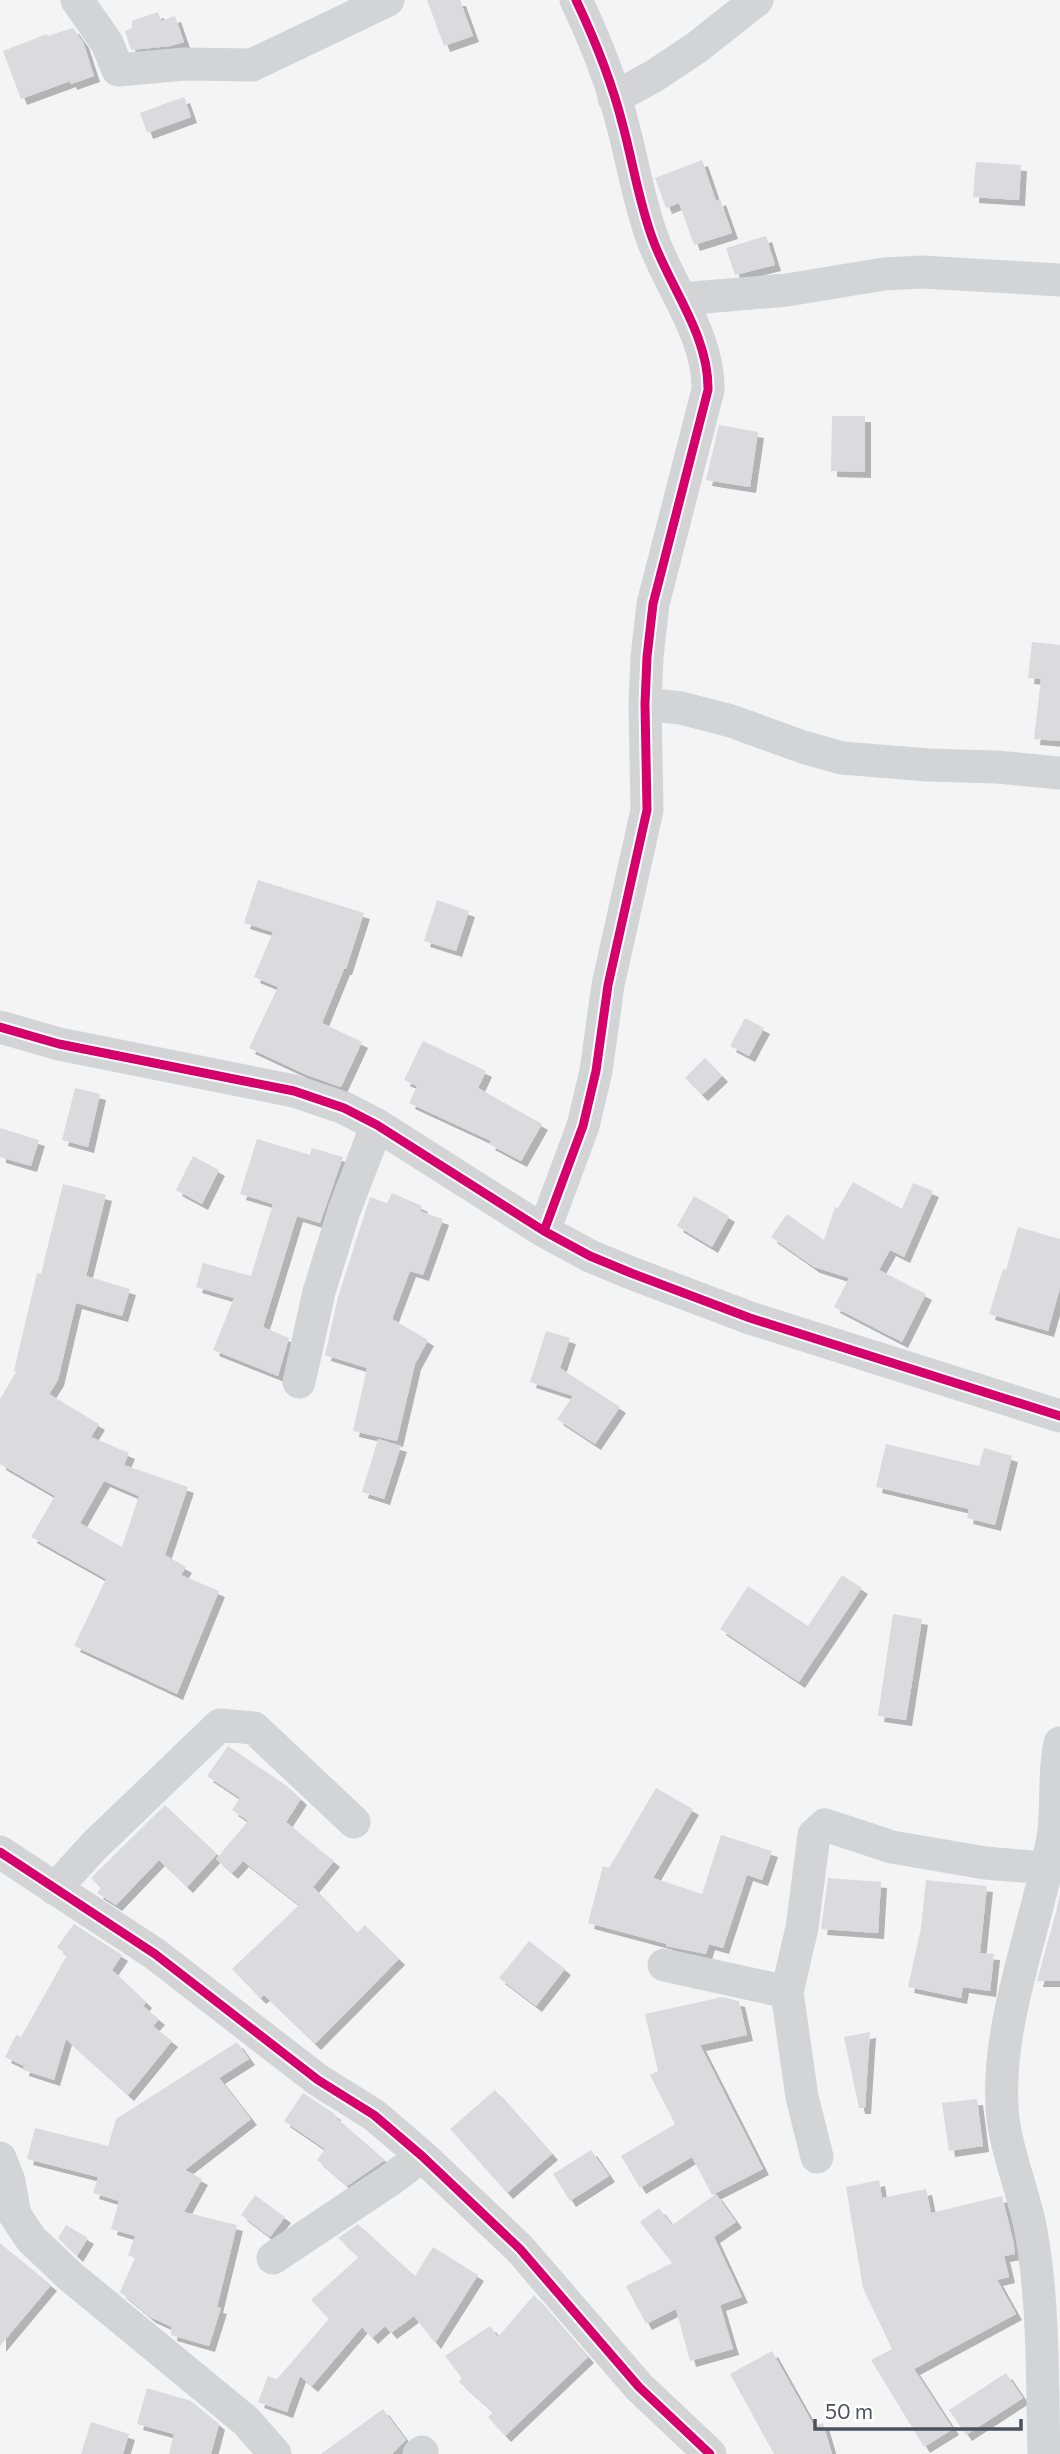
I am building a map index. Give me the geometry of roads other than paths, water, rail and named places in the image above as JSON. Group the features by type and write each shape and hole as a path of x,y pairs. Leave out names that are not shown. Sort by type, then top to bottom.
{"street":[{"path":"77,0 107,43 118,69 184,64 252,65 388,0"},
{"path":"544,1231 583,1126 591,1095 600,1051 608,985 645,823 645,704 653,604 708,390 703,353 652,237 614,98 601,58 576,0"},
{"path":"614,98 696,48 757,0"},
{"path":"681,299 787,290 884,274 922,272 1060,280"},
{"path":"645,704 681,708 731,720 803,747 842,758 1060,773"},
{"path":"0,1027 59,1044 294,1091 344,1108 377,1125 544,1231 590,1256 750,1318 1060,1416"},
{"path":"299,1382 319,1292 344,1211 377,1125"},
{"path":"55,1889 94,1846 220,1725 254,1728 354,1822"},
{"path":"1044,2454 1040,2302 1032,2237 1003,2119 1003,2084 1016,1992 1046,1868 1056,1812 1055,1785 1060,1743"},
{"path":"817,2157 802,2097 787,1992 802,1928 814,1835 825,1825 892,1847 985,1863 1046,1868"},
{"path":"0,1852 155,1954 318,2080 374,2115 422,2156 520,2249 639,2387 710,2454"},
{"path":"664,1965 787,1992"},
{"path":"273,2258 422,2156"},
{"path":"0,2158 9,2181 15,2215 31,2239 71,2276 246,2421 275,2454"}]}
